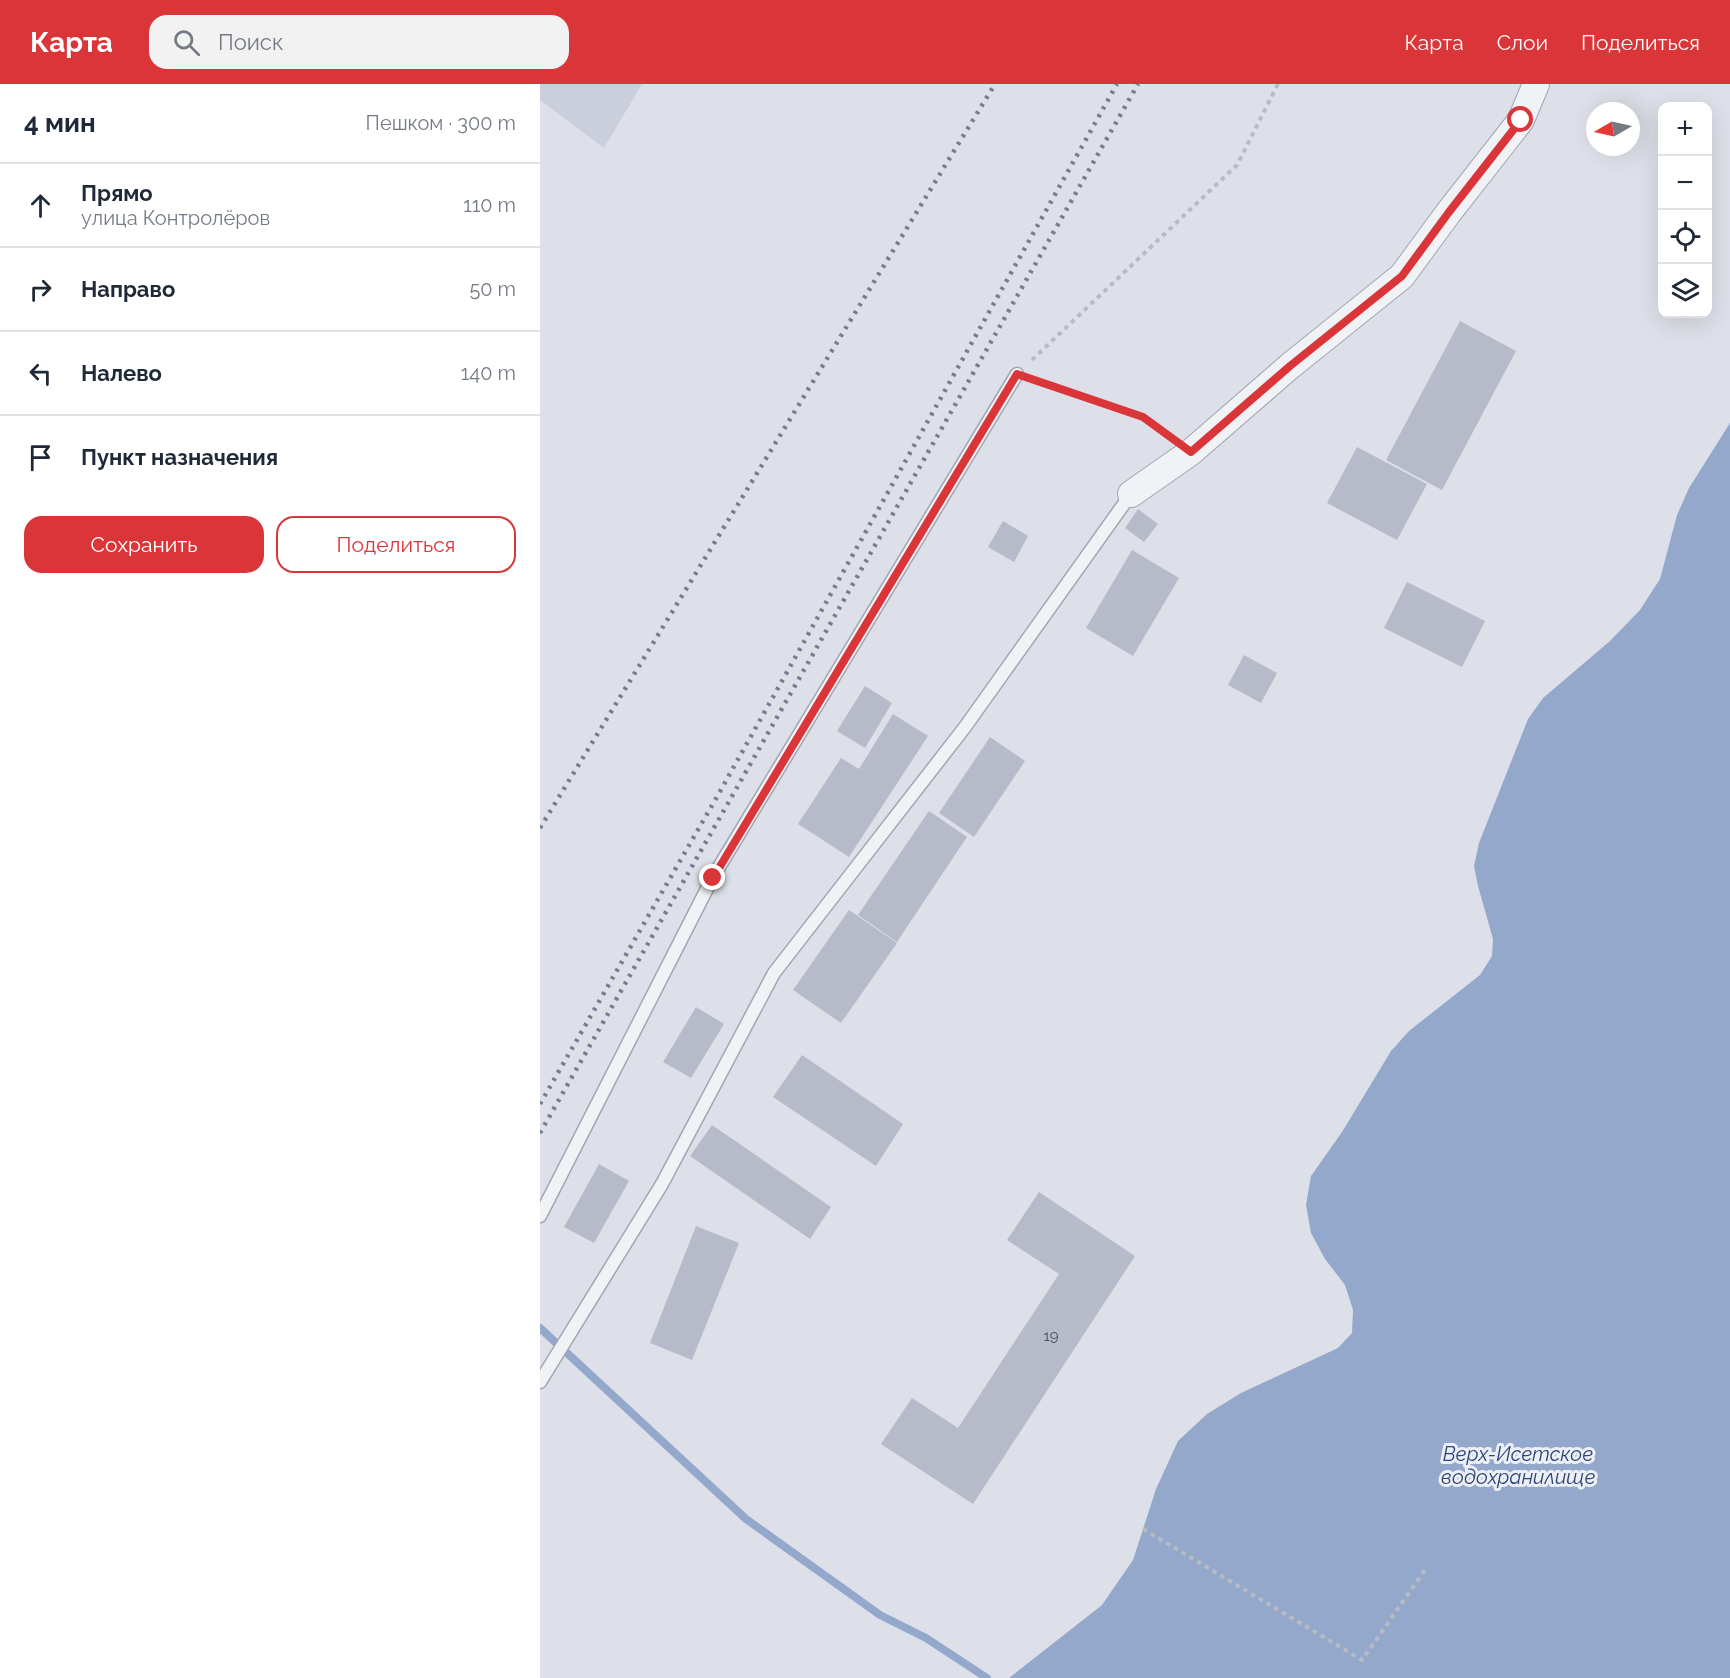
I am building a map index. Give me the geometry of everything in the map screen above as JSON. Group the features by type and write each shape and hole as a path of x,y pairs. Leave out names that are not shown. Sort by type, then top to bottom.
{"street":[{"path":"1131,494 1191,452 1290,366 1402,276 1521,120 1536,84"}],"lane":[{"path":"540,1216 713,878 1017,374"},
{"path":"540,1382 662,1184 774,973 965,727 1131,494"}],"path":[{"path":"1191,452 1143,417 1017,374 1237,165 1278,84"},
{"path":"1143,1529 1362,1660 1425,1570"}],"shaded area":[{"path":"540,84 642,84 604,148 540,100"}],"water":[{"name":"Верх-Исетское водохранилище","path":"1730,423 1730,1678 1009,1678 1102,1605 1133,1560 1156,1489 1178,1441 1207,1414 1241,1393 1338,1348 1352,1333 1353,1310 1345,1285 1325,1259 1311,1233 1306,1205 1311,1176 1342,1132 1391,1051 1409,1031 1480,975 1492,956 1493,939 1474,866 1479,843 1528,719 1543,698 1610,641 1640,610 1660,579 1677,515 1689,488"}],"building":[{"path":"1460,321 1516,351 1442,490 1386,460"},
{"path":"1357,447 1427,484 1397,540 1327,503"},
{"path":"1138,509 1158,524 1144,542 1125,528"},
{"path":"1003,521 1028,536 1014,562 988,547"},
{"path":"1132,550 1179,578 1133,656 1086,628"},
{"path":"1407,582 1485,621 1462,667 1384,628"},
{"path":"1244,655 1277,673 1261,703 1228,685"},
{"path":"865,686 892,703 865,748 837,731"},
{"path":"893,714 928,736 849,857 798,824 841,758 859,769"},
{"path":"990,737 1025,761 974,837 939,813"},
{"path":"929,811 967,837 897,942 858,915"},
{"path":"849,910 897,943 841,1023 793,990"},
{"path":"696,1007 724,1024 691,1078 663,1062"},
{"path":"802,1055 903,1124 876,1166 773,1097"},
{"path":"712,1125 831,1207 810,1239 690,1156"},
{"path":"599,1164 629,1181 594,1243 564,1227"},
{"path":"1039,1192 1135,1256 973,1504 881,1444 912,1398 958,1428 1059,1274 1007,1240"},
{"path":"696,1226 739,1243 692,1360 650,1343"}],"waterway":[{"path":"540,1328 746,1519 880,1615 926,1638 987,1678"}],"railway":[{"path":"540,828 995,84"},
{"path":"540,1104 718,795 1117,84"},
{"path":"540,1133 1138,84"}],"route":[{"path":"713,878 1017,374 1143,417 1191,452 1290,366 1402,276 1521,120"}]}
